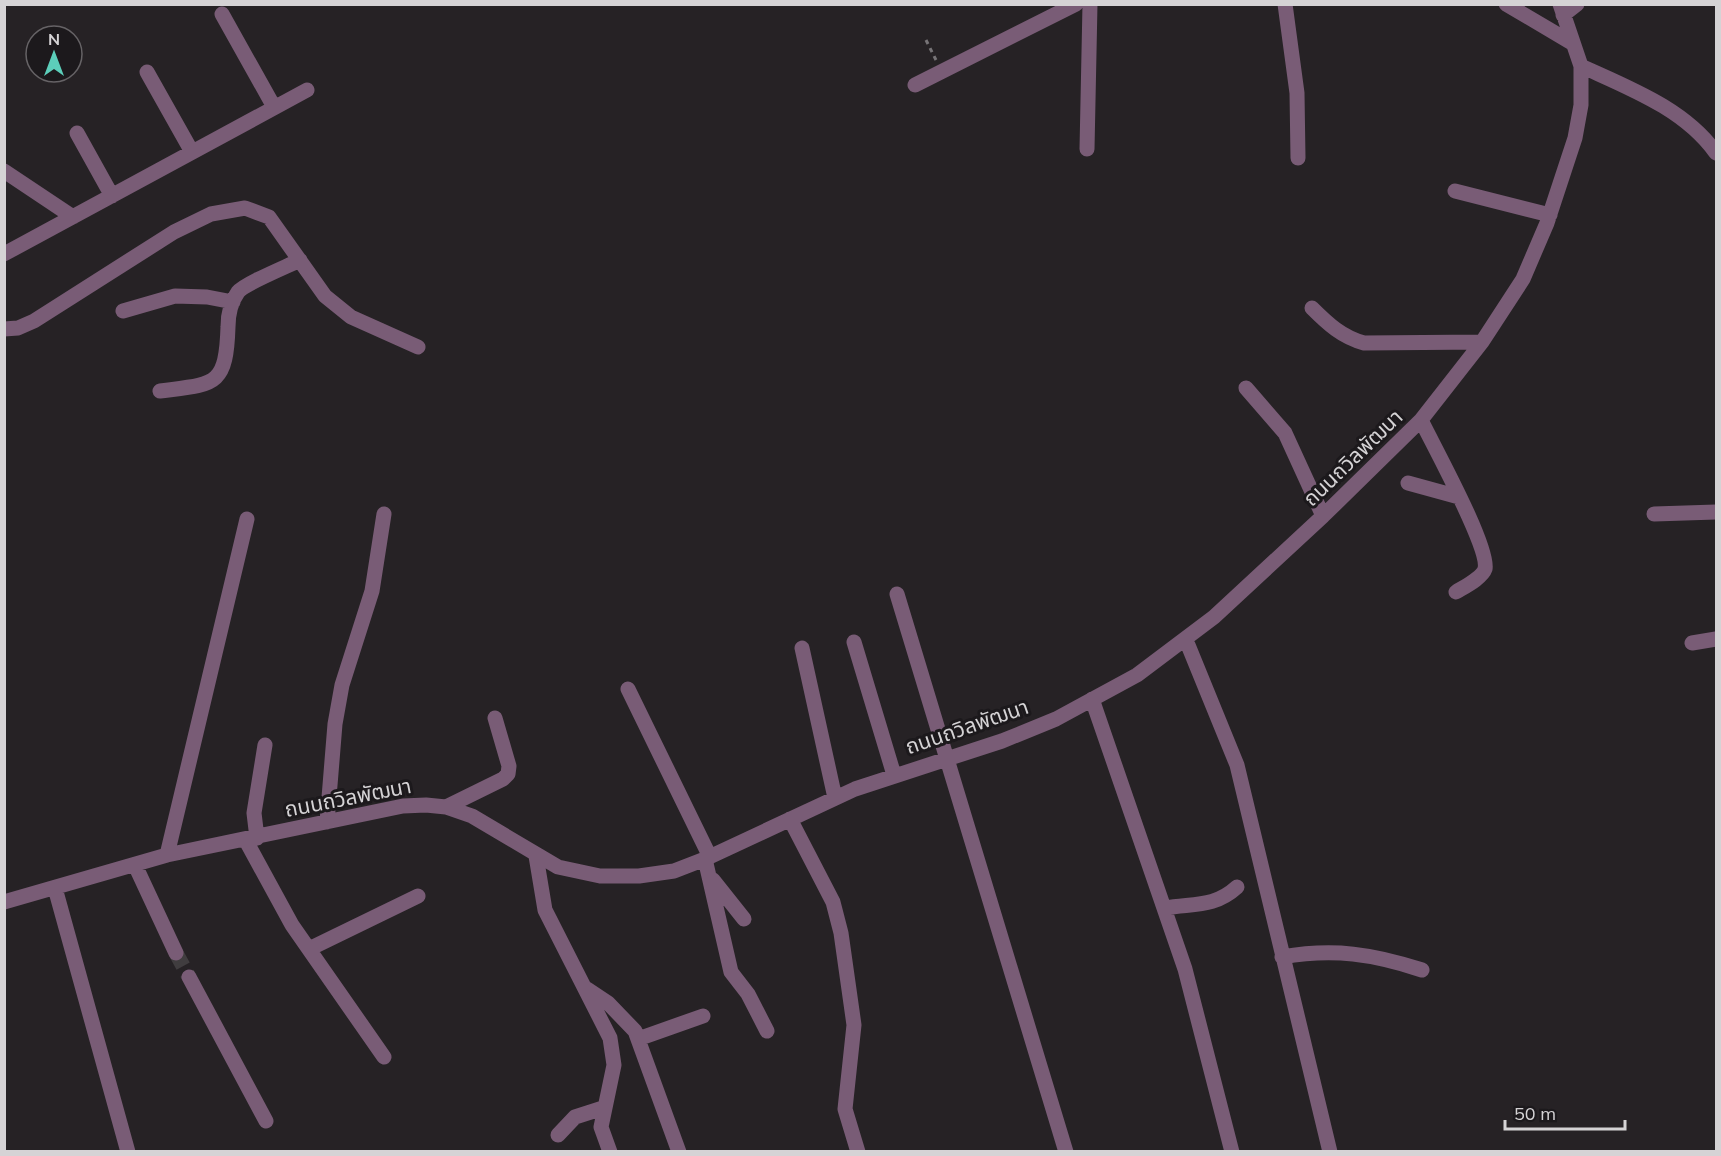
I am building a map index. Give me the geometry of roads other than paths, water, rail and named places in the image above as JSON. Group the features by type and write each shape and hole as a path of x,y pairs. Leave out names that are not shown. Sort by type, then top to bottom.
{"street":[{"path":"1087,149 1090,4"},
{"path":"1285,4 1297,93 1298,158"},
{"path":"1506,4 1572,43"},
{"path":"1562,10 1577,4"},
{"path":"915,85 1068,6"},
{"name":"ถนนถวิลพัฒนา","path":"4,902 167,855 403,806 446,807 472,816 558,867 600,876 639,876 662,873 708,858 835,798 894,775 1002,741 1056,719 1137,675 1186,640 1323,516 1421,420 1482,342 1523,279 1550,215 1575,138 1581,105 1581,66 1562,10"},
{"path":"222,14 274,108"},
{"path":"1581,66 1635,90 1692,125 1716,153"},
{"path":"147,72 192,152"},
{"path":"4,254 307,90"},
{"path":"77,133 112,196"},
{"path":"4,171 73,217"},
{"path":"1455,191 1550,215"},
{"path":"4,329 18,328 34,321 174,232 211,214 232,209 257,210 269,217 325,296 351,317 418,347"},
{"path":"160,391 197,387 218,377 227,359 228,311 238,291 300,260"},
{"path":"123,311 175,296 207,297 233,302"},
{"path":"1312,308 1331,327 1352,340 1364,342 1482,342"},
{"path":"1246,388 1285,433 1323,516"},
{"path":"1421,420 1481,547 1485,570 1456,592"},
{"path":"1408,483 1459,497"},
{"path":"1654,514 1716,512"},
{"path":"327,822 342,686 372,591 384,514"},
{"path":"167,855 247,519"},
{"path":"897,594 1066,1152"},
{"path":"1692,643 1716,639"},
{"path":"1186,640 1237,765 1330,1152"},
{"path":"854,642 894,775"},
{"path":"802,648 835,798"},
{"path":"628,689 708,858 731,972 748,994 767,1031"},
{"path":"1092,699 1185,969 1232,1152"},
{"path":"446,807 503,779 508,774 509,766 495,718"},
{"path":"265,745 256,792 251,838 292,925 384,1057"},
{"path":"790,819 833,902 841,933 854,1025 845,1108 858,1152"},
{"path":"536,856 545,910 610,1038 614,1051 614,1065 603,1108 601,1127 610,1152"},
{"path":"135,865 176,953"},
{"path":"711,878 744,919"},
{"path":"1165,908 1213,903 1226,897 1237,887"},
{"path":"55,888 128,1152"},
{"path":"309,949 418,896"},
{"path":"1282,957 1311,952 1362,954 1422,970"},
{"path":"189,978 266,1121"},
{"path":"585,988 623,1017 638,1039 679,1152"},
{"path":"638,1039 703,1017"},
{"path":"558,1134 575,1117 603,1108"}],"tunnel":[{"path":"176,953 189,977"}]}
